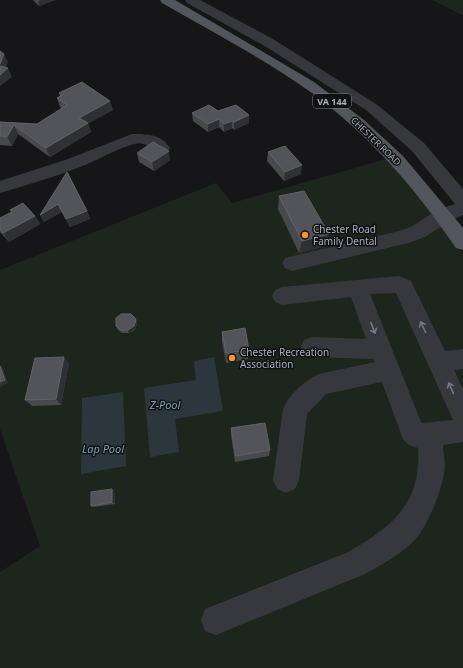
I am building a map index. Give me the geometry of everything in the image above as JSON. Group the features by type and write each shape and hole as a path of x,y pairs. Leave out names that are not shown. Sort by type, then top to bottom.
{"main road":[{"name":"CHESTER ROAD","path":"166,0 316,88 339,106 394,157 444,215 463,243"}],"street":[{"name":"CHESTER ROAD","path":"191,0 268,42 371,108 418,147 463,201"},
{"path":"0,187 74,163 132,139 150,139 162,148"},
{"path":"292,263 401,238 418,232 444,215 463,208"},
{"path":"282,296 337,289 361,289 368,286 399,284 404,287 440,362 463,415"},
{"path":"361,289 360,294 412,430 418,436 459,431 463,428"},
{"path":"312,347 385,360"},
{"path":"440,362 463,359"},
{"path":"286,480 296,409 319,385 385,360"},
{"path":"216,620 356,564 378,551 403,532 416,513 427,490 432,466 428,435"}],"shaded area":[{"path":"432,0 463,0 463,15 462,15"},
{"name":"Chester Recreation Association","path":"390,158 442,222 463,254 463,668 0,668 0,572 40,546 0,429 0,270 216,183 232,203"}],"water":[{"name":"Z-Pool","path":"214,357 223,411 175,419 179,452 150,457 144,388 196,380 194,361"},
{"name":"Lap Pool","path":"123,392 126,466 81,474 82,398"}],"building":[{"path":"0,51 4,54 0,64"},
{"path":"0,66 8,68 0,75"},
{"path":"82,82 110,101 79,118 88,123 46,148 14,125 7,137 0,136 0,122 37,124 67,105 57,98 62,95 59,93"},
{"path":"209,105 218,111 236,105 249,115 234,122 232,121 224,124 219,119 208,124 192,113"},
{"path":"153,142 169,151 152,162 137,153"},
{"path":"285,146 302,165 285,172 268,152"},
{"path":"67,172 87,211 66,219 58,204 40,215"},
{"path":"304,191 329,234 302,241 279,196"},
{"path":"23,203 35,216 3,233 0,229 0,218 12,212 10,210"},
{"path":"121,314 131,314 136,320 134,326 128,330 121,330 116,326 116,318"},
{"path":"245,328 249,350 226,353 222,332"},
{"path":"64,357 56,399 25,400 35,358"},
{"path":"0,366 5,380 0,382"},
{"path":"265,423 270,450 236,456 231,428"},
{"path":"112,489 112,502 91,506 91,492"}],"place":[{"name":"Chester Road Family Dental","path":"305,235"},
{"name":"Chester Recreation Association","path":"232,358"}]}
